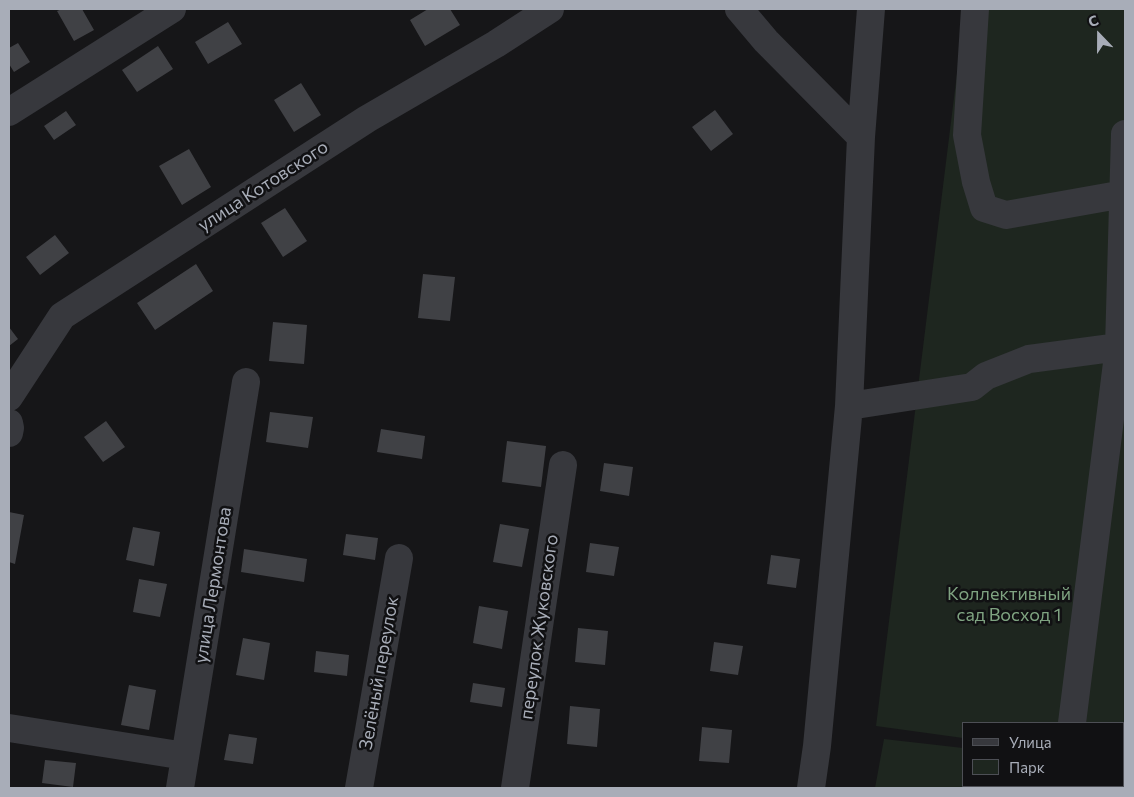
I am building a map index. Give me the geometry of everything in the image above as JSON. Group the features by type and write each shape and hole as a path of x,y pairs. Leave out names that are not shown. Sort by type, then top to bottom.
{"street":[{"path":"9,112 172,9"},
{"name":"улица Котовского","path":"9,397 62,316 367,119 496,44 550,9"},
{"path":"739,9 766,41 861,137"},
{"path":"811,788 818,746 849,406 861,137 871,9"},
{"path":"975,9 967,135 976,182 984,208 1006,215 1124,194"},
{"path":"1072,722 1122,347 1125,134"},
{"path":"849,406 972,388 986,376 1029,359 1122,347"},
{"name":"улица Лермонтова","path":"180,788 246,382"},
{"path":"9,423 9,433"},
{"name":"переулок Жуковского","path":"515,788 563,465"},
{"name":"Зелёный переулок","path":"359,788 398,558"},
{"path":"9,728 186,756"}],"green space":[{"name":"Коллективный сад Восход 1","path":"965,9 1125,9 1125,759 1124,722 962,722 962,738 876,726"},
{"path":"884,739 962,748 962,787 1124,787 1125,768 1125,788 875,788"}],"building":[{"path":"62,9 82,9 94,30 74,41 57,11"},
{"path":"428,9 450,9 460,25 425,46 410,20"},
{"path":"228,22 242,44 208,64 195,42"},
{"path":"18,43 30,62 14,72 9,64 9,48"},
{"path":"158,46 173,69 137,92 122,70"},
{"path":"301,83 321,115 294,132 274,100"},
{"path":"715,110 733,134 711,151 692,127"},
{"path":"66,111 76,125 54,140 44,126"},
{"path":"189,149 211,187 182,205 159,166"},
{"path":"285,208 307,241 283,257 261,223"},
{"path":"55,235 69,253 40,275 26,257"},
{"path":"196,264 213,291 155,330 137,303"},
{"path":"423,274 455,277 450,321 418,318"},
{"path":"273,322 307,325 304,364 269,361"},
{"path":"9,327 18,339 9,346"},
{"path":"270,412 313,417 308,448 266,442"},
{"path":"106,421 125,447 103,462 84,437"},
{"path":"381,429 425,436 422,459 377,452"},
{"path":"507,441 546,446 541,487 502,482"},
{"path":"604,463 633,467 629,496 600,491"},
{"path":"9,512 24,515 15,564 9,562"},
{"path":"500,524 529,529 522,567 493,562"},
{"path":"133,527 160,532 154,566 126,560"},
{"path":"346,534 378,538 375,560 343,555"},
{"path":"590,543 619,547 614,576 586,572"},
{"path":"244,549 307,559 304,582 241,572"},
{"path":"771,555 800,559 796,588 767,584"},
{"path":"139,579 167,584 160,617 133,612"},
{"path":"479,606 508,611 502,649 473,643"},
{"path":"578,628 608,631 605,665 575,662"},
{"path":"243,638 270,643 264,680 236,675"},
{"path":"714,642 743,646 738,675 710,671"},
{"path":"316,651 349,655 347,676 314,672"},
{"path":"473,683 505,688 502,707 470,702"},
{"path":"129,685 156,690 149,730 121,725"},
{"path":"570,706 600,709 597,747 567,744"},
{"path":"702,727 732,730 729,763 699,761"},
{"path":"229,734 257,738 253,764 224,760"},
{"path":"45,760 76,763 73,787 42,783"}]}
